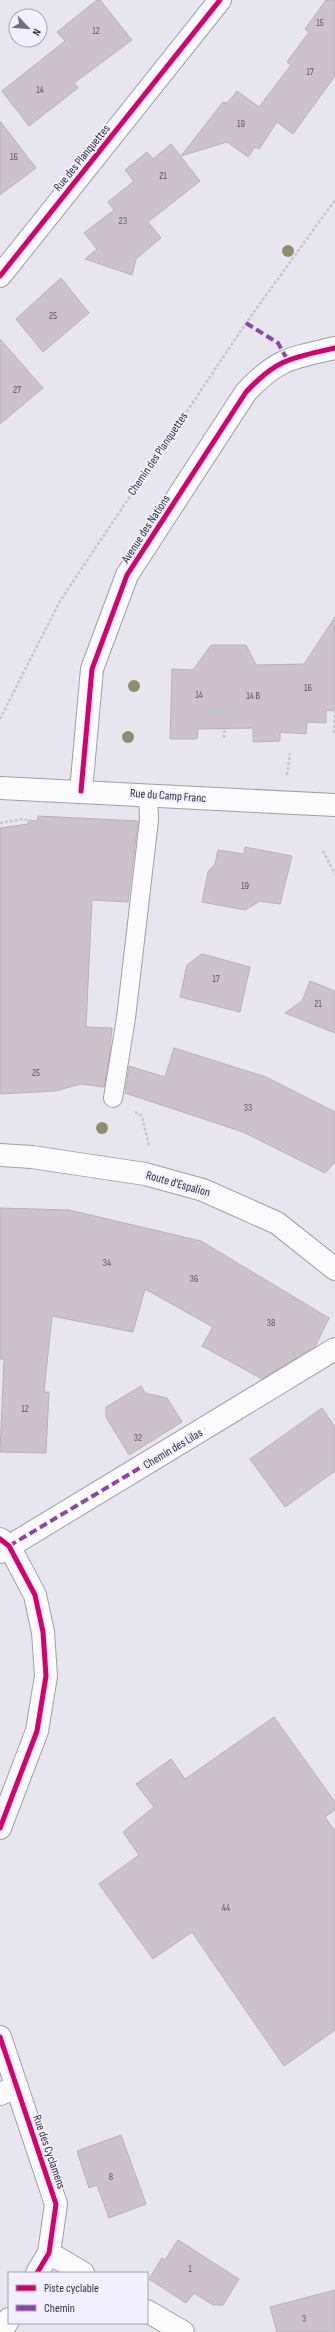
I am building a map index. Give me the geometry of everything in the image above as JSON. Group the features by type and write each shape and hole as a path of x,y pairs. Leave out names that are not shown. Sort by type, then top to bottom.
{"street":[{"name":"Rue des Planquettes","path":"0,276 180,53 220,0"},
{"name":"Avenue des Nations","path":"81,791 92,669 127,575 246,392 264,372 287,359 335,348"},
{"name":"Rue du Camp Franc","path":"0,788 335,805"},
{"name":"Route d'Espalion","path":"0,1155 32,1157 145,1174 203,1190 277,1223 335,1269"},
{"name":"Chemin des Lilas","path":"3,1546 205,1429 335,1349"},
{"path":"0,1828 37,1731 46,1676 44,1632 35,1595 3,1546"},
{"name":"Rue des Cyclamens","path":"0,2037 8,2090 56,2204 49,2253 38,2272"},
{"path":"49,2253 81,2272"},
{"path":"148,2312 183,2332"},
{"path":"1,2332 8,2321"}],"lane":[{"path":"113,1098 126,1018 149,820 148,795"}],"path":[{"path":"330,703 335,706"},
{"path":"222,706 227,711"},
{"path":"224,738 225,716 231,706"},
{"path":"334,733 335,710"},
{"path":"205,712 227,711 247,715"},
{"path":"287,772 290,754"},
{"path":"0,823 23,819 36,822"},
{"path":"323,852 335,874"},
{"path":"113,1098 142,1116 149,1148"}],"building":[{"path":"97,0 100,0 132,40 74,83 78,88 29,126 2,91 65,41 57,32"},
{"path":"326,0 335,0 335,76 293,134 277,122 259,149 255,147 248,157 227,142 181,156 223,102 227,103 237,91 259,107 291,65 287,62 309,32 305,29"},
{"path":"0,121 36,168 0,195"},
{"path":"171,144 200,181 148,222 161,238 136,259 132,275 85,259 97,249 84,233 114,210 108,202 134,181 125,170 147,152 153,159"},
{"path":"61,278 89,313 43,352 16,319"},
{"path":"0,339 43,388 0,424"},
{"path":"335,617 335,711 326,710 326,723 307,722 306,734 280,732 280,741 253,742 253,728 198,729 197,739 170,739 172,669 193,670 211,645 246,645 256,665 304,664"},
{"path":"38,816 138,821 128,902 92,900 86,1027 112,1028 109,1059 104,1087 81,1084 55,1091 0,1094 0,828 28,824 29,820 37,821"},
{"path":"245,847 292,856 280,904 260,901 245,910 202,902 208,872 215,864 218,850 244,854"},
{"path":"202,954 250,967 240,1012 180,997 187,965"},
{"path":"310,981 335,991 335,1033 285,1013 302,1001"},
{"path":"174,1048 266,1077 335,1112 335,1162 325,1173 243,1132 125,1093 129,1066 165,1077"},
{"path":"0,1208 69,1210 201,1241 329,1318 315,1347 262,1379 202,1346 213,1327 145,1289 133,1332 52,1316 44,1392 49,1392 46,1453 0,1452 4,1359 0,1359"},
{"path":"141,1386 145,1393 167,1398 182,1422 129,1455 106,1417 106,1407"},
{"path":"322,1408 335,1427 335,1471 285,1507 250,1459"},
{"path":"274,1717 335,1802 335,1810 325,1817 335,1831 335,2030 284,2066 192,1932 153,1959 99,1884 139,1855 123,1832 154,1807 136,1784 171,1759 185,1779"},
{"path":"121,2135 146,2204 109,2218 97,2185 89,2188 77,2151"},
{"path":"178,2240 239,2279 223,2305 213,2305 194,2293 186,2303 149,2279 162,2258 165,2260"},
{"path":"335,2290 335,2332 277,2332 270,2307"}],"marked path":[{"path":"246,323 278,343 287,359"},
{"path":"9,1546 205,1429"}],"cycle path":[{"path":"0,276 220,0"},
{"path":"81,791 92,669 127,575 246,392 267,372 286,361 307,354 335,348"},
{"path":"0,1539 9,1546 35,1595 43,1632 46,1676 37,1731 0,1828"},
{"path":"0,2037 56,2204 49,2253 38,2272"}]}
